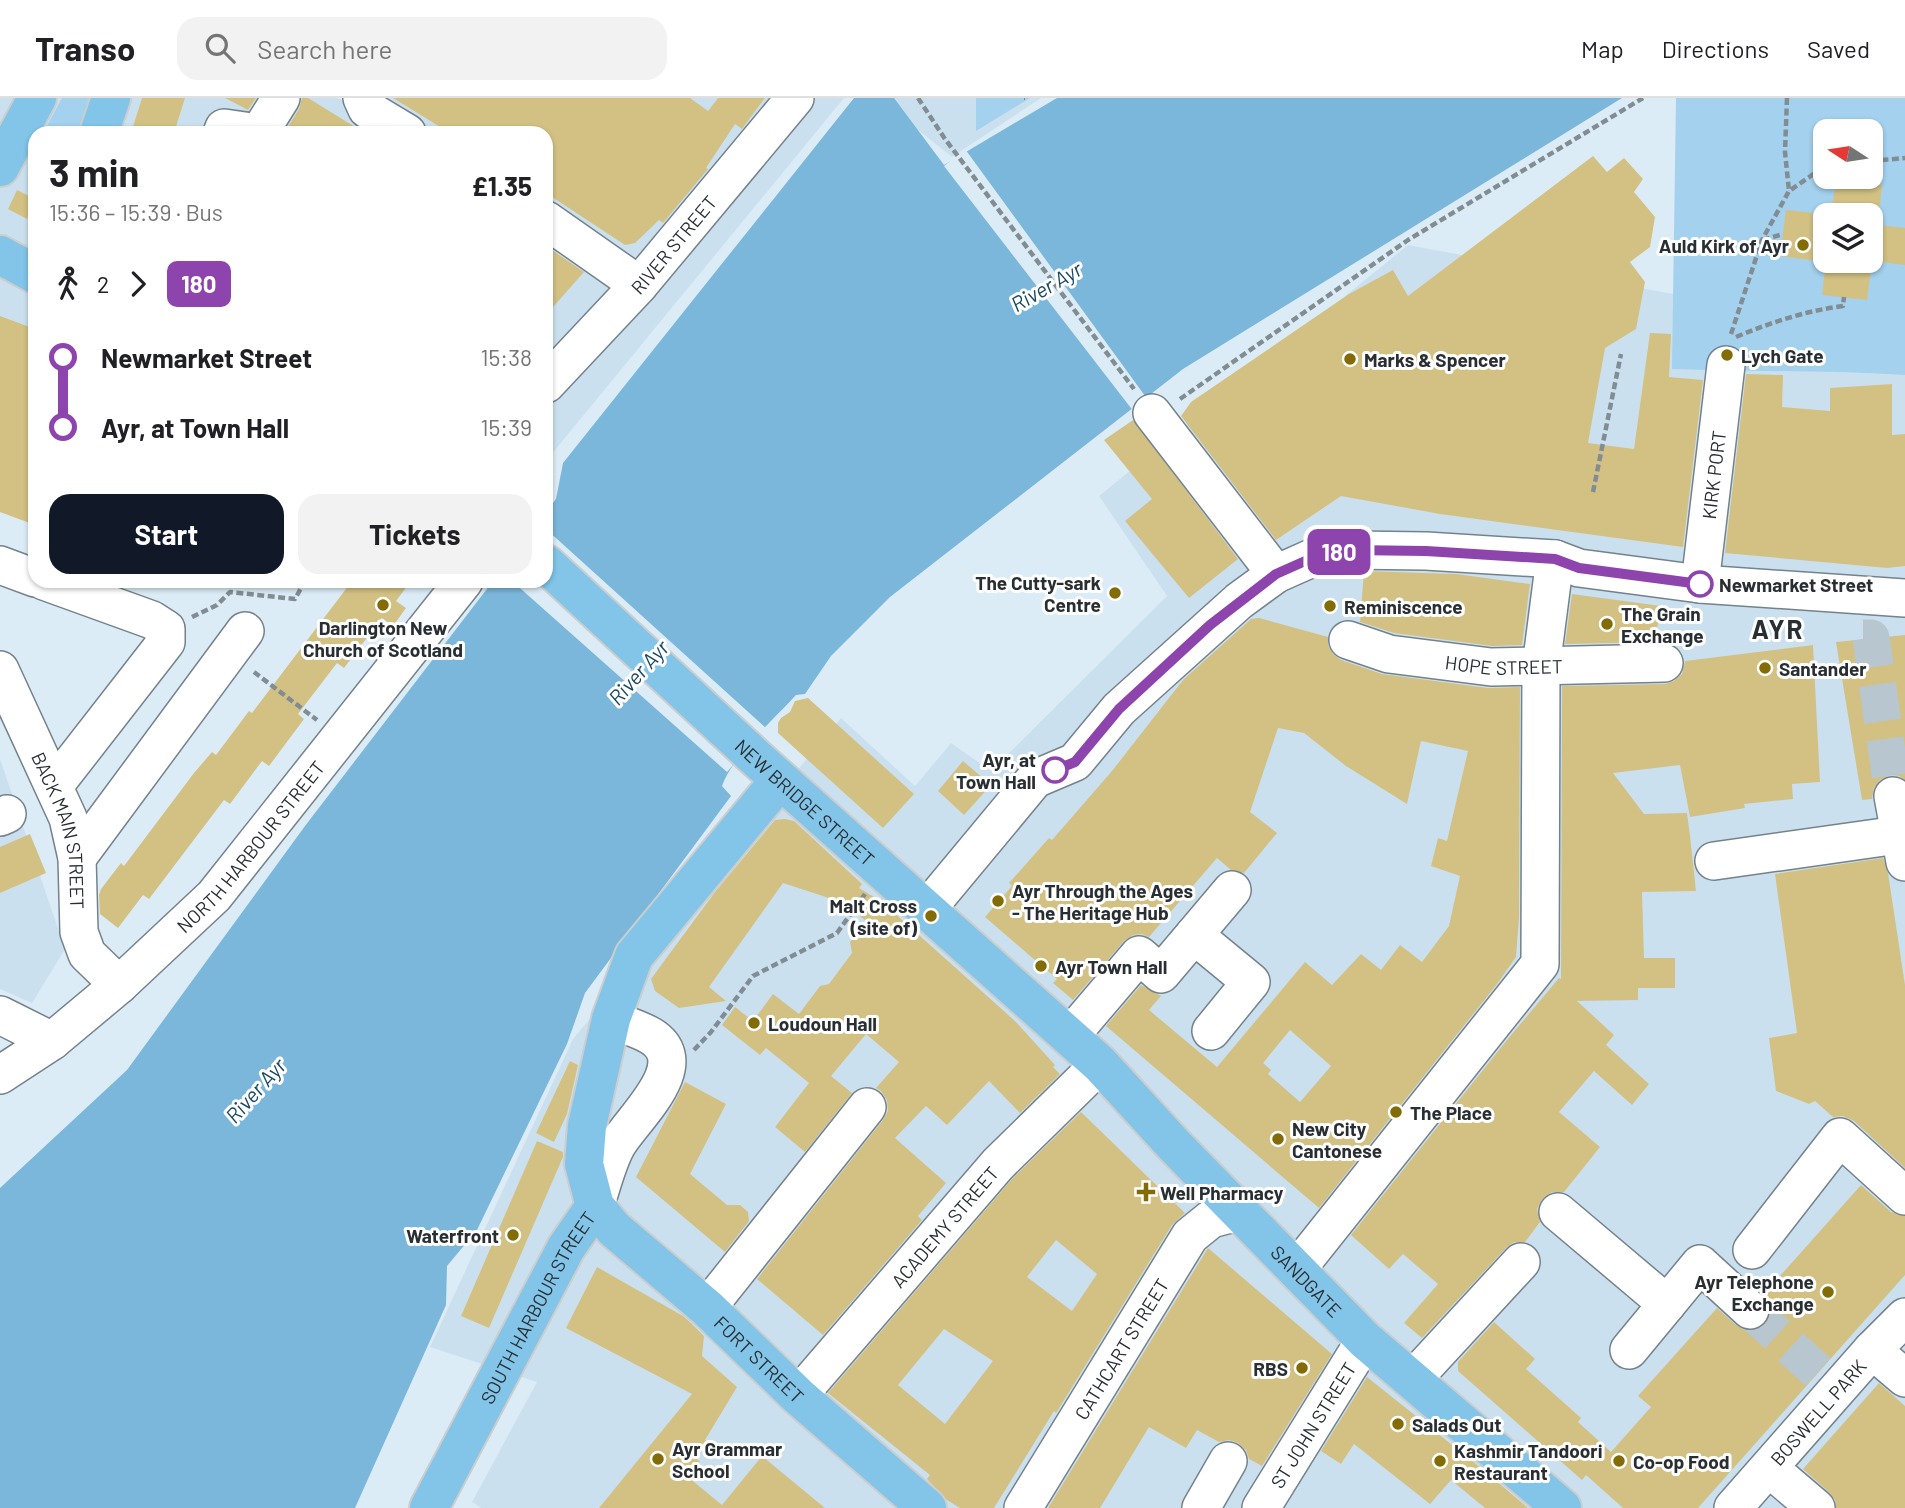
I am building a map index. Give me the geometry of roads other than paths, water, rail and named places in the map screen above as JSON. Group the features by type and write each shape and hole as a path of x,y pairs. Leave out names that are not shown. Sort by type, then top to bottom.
{"main road":[{"path":"0,167 37,98"},
{"path":"101,126 111,98"},
{"path":"0,255 28,270"},
{"name":"NEW BRIDGE STREET","path":"553,570 768,770 1070,1036"},
{"path":"768,770 926,909"},
{"name":"SOUTH HARBOUR STREET","path":"429,1508 566,1248 595,1206 584,1164 587,1126 611,1019 634,956 768,770"},
{"name":"SANDGATE","path":"1070,1036 1365,1340 1562,1508"},
{"name":"FORT STREET","path":"595,1206 614,1229 707,1308 798,1396 928,1508"}],"street":[{"path":"263,126 281,98"},
{"path":"362,98 367,109 395,126"},
{"name":"RIVER STREET","path":"553,377 639,285 795,98"},
{"path":"553,225 639,285"},
{"name":"KIRK PORT","path":"1700,584 1726,365"},
{"path":"1165,407 1276,574"},
{"path":"926,909 1035,779 1075,762 1119,709 1210,625 1276,574 1312,558 1350,550 1426,551 1555,559 1579,568 1700,584 1905,598"},
{"path":"1297,1269 1540,964 1541,667 1555,559"},
{"path":"0,565 28,575"},
{"path":"54,786 166,642 166,629 152,620 63,588"},
{"name":"NORTH HARBOUR STREET","path":"0,1075 52,1041 119,985 214,896 458,588"},
{"name":"HOPE STREET","path":"1348,640 1390,654 1491,667 1664,663"},
{"path":"77,858 237,641"},
{"name":"BACK MAIN STREET","path":"0,670 68,818 77,858 79,932 87,954 119,985"},
{"path":"1714,861 1902,848 1893,796"},
{"path":"1070,1036 1139,954 1161,974 1232,890"},
{"path":"1194,935 1251,982 1211,1031"},
{"path":"0,1015 52,1041"},
{"path":"595,1206 617,1146 664,1080 667,1064 663,1047 652,1036 611,1019"},
{"name":"ACADEMY STREET","path":"798,1396 998,1164 1100,1064"},
{"path":"707,1308 867,1107"},
{"path":"1752,1250 1840,1137 1905,1196"},
{"name":"CATHCART STREET","path":"1023,1508 1191,1236 1211,1219 1238,1212"},
{"path":"1558,1212 1667,1304"},
{"path":"1412,1380 1521,1262"},
{"path":"1629,1350 1700,1264 1750,1310"},
{"name":"BOSWELL PARK","path":"1733,1508 1769,1468 1828,1381 1872,1350 1905,1317"},
{"name":"ST JOHN STREET","path":"1261,1508 1365,1340"},
{"path":"1872,1350 1905,1378"},
{"path":"1201,1508 1228,1461"},
{"path":"1769,1468 1816,1508"}],"water":[{"name":"River Ayr","path":"854,98 894,98 944,165 1057,98 1622,98 1183,369 890,597 831,656 805,694 796,695 754,739 735,763 722,786 731,796 585,993 567,1044 477,1230 447,1266 446,1305 355,1508 0,1508 0,1188 127,1070 305,826 488,588 553,588 553,503 563,463"}],"tunnel":[{"path":"1863,638 1871,638 1893,796"},
{"path":"1750,1310 1818,1372"}],"place":[{"name":"Auld Kirk of Ayr","path":"1803,245"},
{"name":"Lych Gate","path":"1727,355"},
{"name":"Marks & Spencer","path":"1350,359"},
{"name":"Newmarket Street","path":"1700,584"},
{"name":"The Cutty-sark Centre","path":"1115,593"},
{"name":"Darlington New Church of Scotland","path":"383,605"},
{"name":"Reminiscence","path":"1330,606"},
{"name":"The Grain Exchange","path":"1607,624"},
{"name":"Santander","path":"1765,668"},
{"name":"Ayr, at Town Hall","path":"1055,770"},
{"name":"Ayr Through the Ages - The Heritage Hub","path":"998,901"},
{"name":"Malt Cross (site of)","path":"931,916"},
{"name":"Ayr Town Hall","path":"1041,966"},
{"name":"Loudoun Hall","path":"754,1023"},
{"name":"The Place","path":"1396,1112"},
{"name":"New City Cantonese","path":"1278,1139"},
{"name":"Well Pharmacy","path":"1146,1192"},
{"name":"Waterfront","path":"513,1235"},
{"name":"Ayr Telephone Exchange","path":"1828,1292"},
{"name":"RBS","path":"1302,1368"},
{"name":"Salads Out","path":"1398,1424"},
{"name":"Ayr Grammar School","path":"658,1459"},
{"name":"Kashmir Tandoori Restaurant","path":"1440,1461"},
{"name":"Co-op Food","path":"1619,1461"}],"district":[{"name":"AYR","path":"1778,628"}]}
